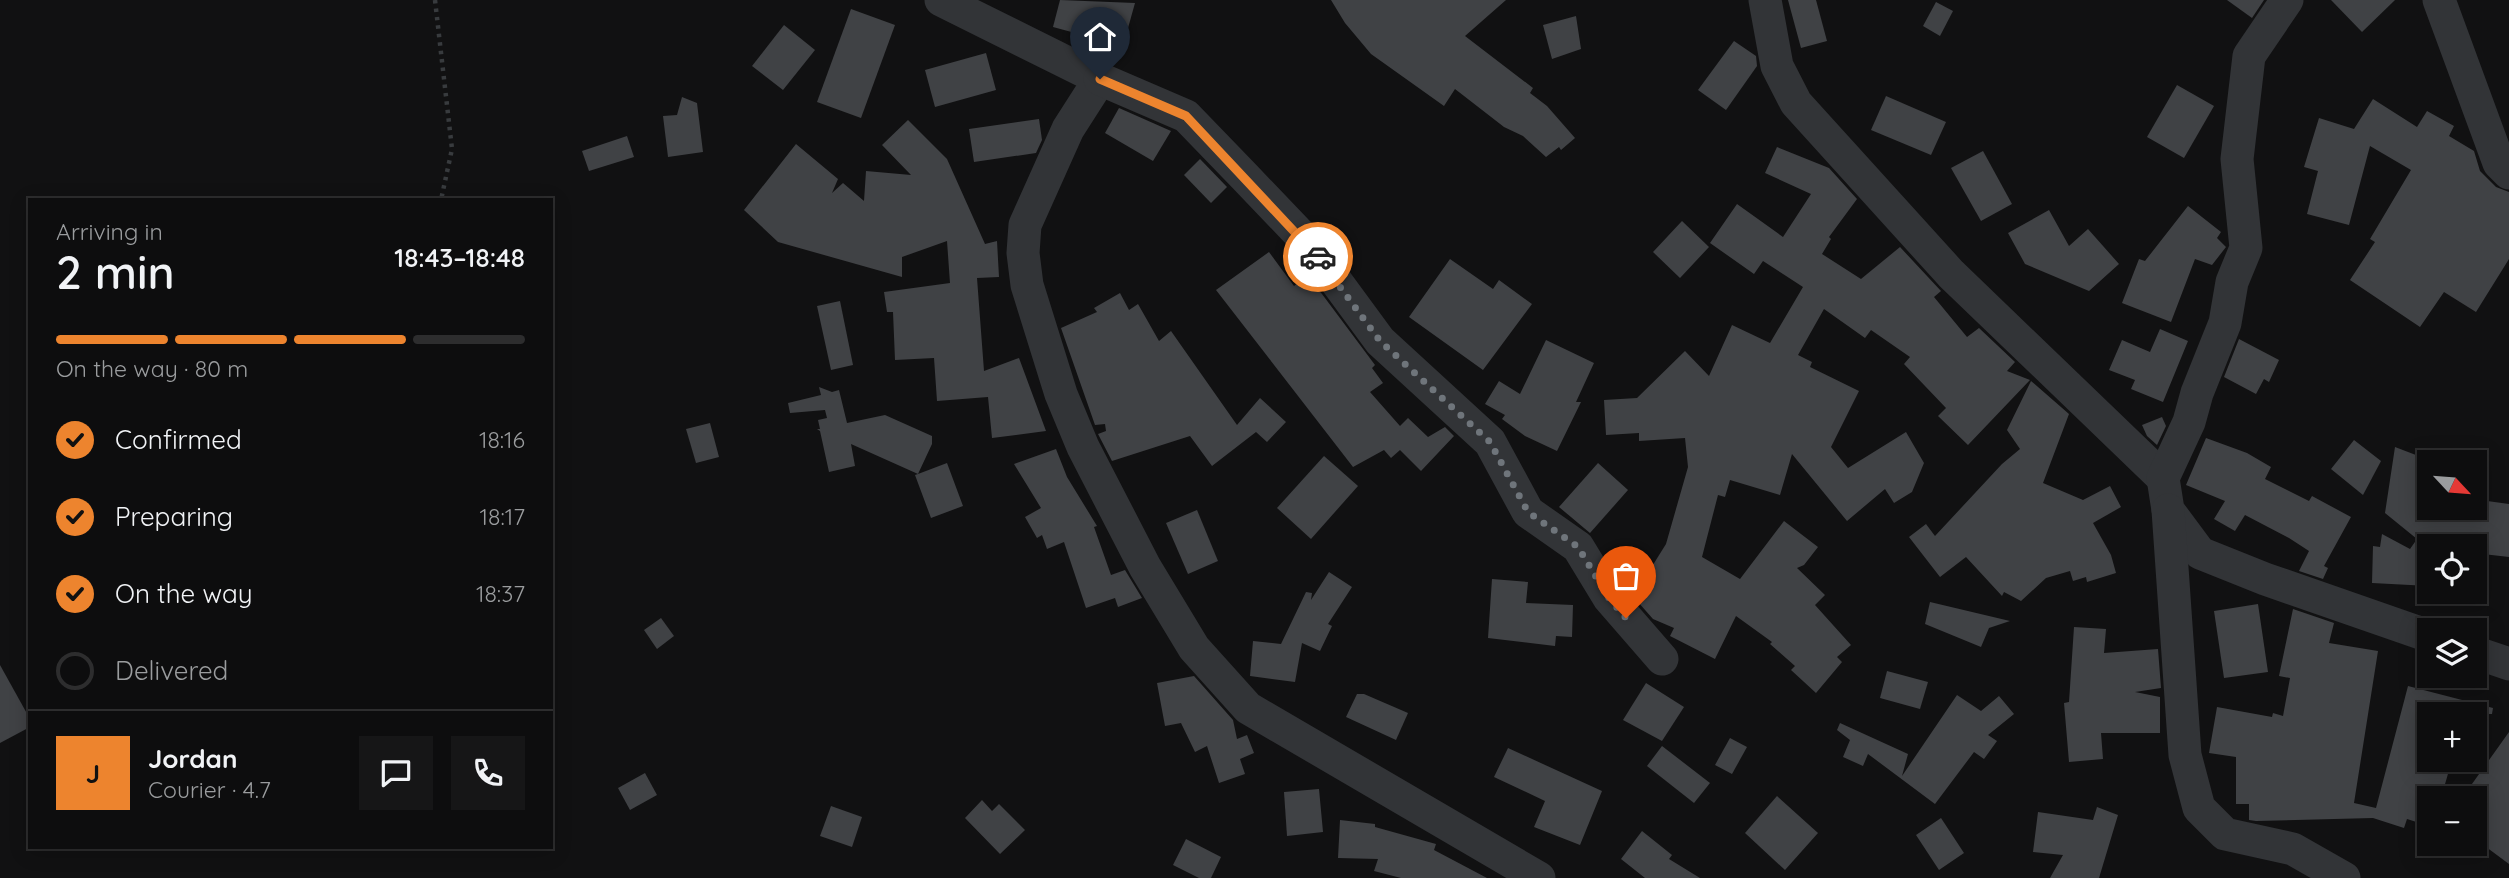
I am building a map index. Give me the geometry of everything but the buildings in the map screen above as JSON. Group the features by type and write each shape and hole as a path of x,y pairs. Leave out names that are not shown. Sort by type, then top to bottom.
{"street":[{"path":"941,0 1100,79 1186,116 1308,243 1380,341 1490,442 1528,512 1578,547 1609,598 1662,659"},
{"path":"1765,0 1777,66 1796,103 1951,274 2166,494 2200,553 2265,579 2417,632"},
{"path":"2287,0 2249,56 2237,159 2246,248 2232,282 2225,323 2197,393 2166,494 2185,755 2199,808 2225,834 2293,849 2344,878"},
{"path":"2439,0 2499,163 2509,173"},
{"path":"1100,79 1068,130 1025,225 1023,253 1027,285 1062,394 1083,447 1145,567 1194,648 1248,708 1539,878"},
{"path":"2487,656 2509,664"}],"path":[{"path":"435,0 452,149 441,198"}],"way so far":[{"path":"1318,257 1380,341 1490,442 1528,512 1578,547 1609,598 1626,618"}],"route":[{"path":"1100,79 1186,116 1308,243 1318,257"}]}
